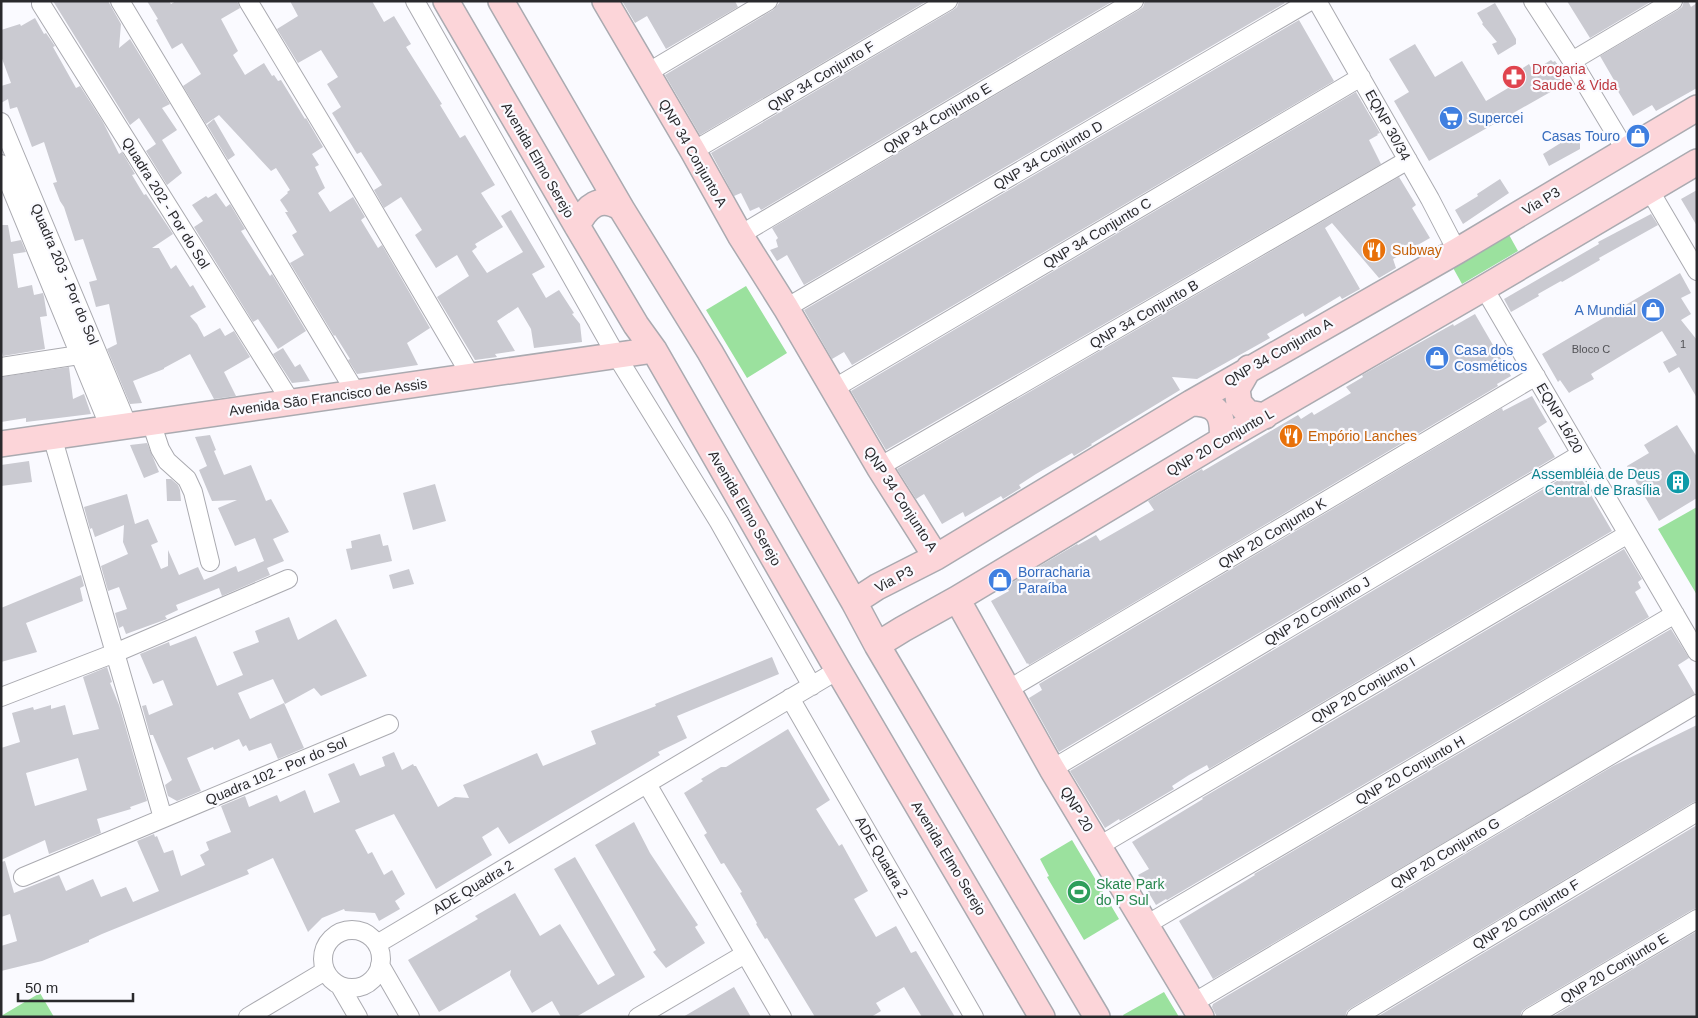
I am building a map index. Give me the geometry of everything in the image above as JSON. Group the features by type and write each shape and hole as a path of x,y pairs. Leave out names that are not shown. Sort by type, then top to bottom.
{"street":[{"path":"120,1 356,393"},
{"path":"248,1 471,376"},
{"path":"415,1 616,356 719,522 812,686"},
{"name":"Avenida Elmo Serejo","path":"446,1 556,191 636,325 654,350 1034,1014"},
{"path":"500,1 621,208 710,352 854,602 877,646 1097,1017"},
{"name":"QNP 34 Conjunto A","path":"605,1 740,235 936,557 1191,402 1457,251"},
{"path":"647,72 768,1"},
{"name":"QNP 34 Conjunto F","path":"693,151 948,1"},
{"name":"QNP 34 Conjunto E","path":"740,235 1134,1"},
{"name":"QNP 34 Conjunto D","path":"786,308 1310,1"},
{"name":"EQNP 30/34","path":"1317,1 1430,199 1457,251"},
{"path":"1533,1 1572,61 1626,151"},
{"path":"1572,61 1673,1"},
{"name":"Quadra 202 - Por do Sol","path":"41,4 291,402"},
{"name":"QNP 34 Conjunto C","path":"833,389 1361,77"},
{"name":"Via P3","path":"1457,251 1697,108"},
{"name":"Quadra 203 - Por do Sol","path":"1,122 130,425"},
{"name":"QNP 34 Conjunto B","path":"880,467 1408,160"},
{"path":"1484,288 1697,162"},
{"path":"1,164 79,355 130,425 160,449 167,462 187,479 193,492 210,562"},
{"path":"556,191 570,194 581,192 590,187 597,178 599,169"},
{"path":"1650,191 1697,271"},
{"path":"577,226 582,214 590,206 601,202 612,202 621,208"},
{"name":"EQNP 16/20","path":"1484,288 1697,652"},
{"name":"QNP 20 Conjunto L","path":"957,599 1222,440 1484,288"},
{"name":"Avenida São Francisco de Assis","path":"1,444 654,350"},
{"path":"1,367 79,355"},
{"path":"1249,368 1237,390 1239,403 1248,414 1265,416"},
{"name":"QNP 20 Conjunto K","path":"1009,689 1536,376"},
{"path":"1191,402 1205,403 1213,407 1221,418 1223,428 1222,440"},
{"path":"52,436 163,818"},
{"name":"QNP 20 Conjunto J","path":"1052,768 1582,454"},
{"name":"QNP 20 Conjunto I","path":"1099,846 1628,534"},
{"name":"Via P3","path":"854,602 877,587 936,557"},
{"path":"1,697 115,653 288,579"},
{"path":"877,646 957,599"},
{"name":"QNP 20","path":"957,599 1052,768 1197,1010"},
{"name":"QNP 20 Conjunto H","path":"1146,925 1674,614"},
{"name":"ADE Quadra 2","path":"377,944 838,670"},
{"name":"ADE Quadra 2","path":"790,698 974,1017"},
{"name":"QNP 20 Conjunto G","path":"1197,1010 1697,704"},
{"name":"Quadra 102 - Por do Sol","path":"23,877 389,724"},
{"path":"647,784 782,1017"},
{"name":"QNP 20 Conjunto F","path":"1356,1017 1697,812"},
{"name":"QNP 20 Conjunto E","path":"1530,1017 1697,918"},
{"path":"355,929 372,937 377,944 381,954 380,965 377,973 365,985 357,988 348,988 340,986 329,978 323,963 323,954 326,945 338,932 355,929"},
{"path":"638,1017 744,954"},
{"path":"380,965 410,1017"},
{"path":"248,1017 325,971"},
{"path":"340,986 358,1017"}],"green space":[{"path":"1508,233 1518,251 1462,284 1452,266"},
{"path":"746,286 787,353 747,378 706,310"},
{"path":"1697,507 1697,595 1658,529"},
{"name":"Skate Park do P Sul","path":"1072,840 1119,919 1084,940 1047,877 1049,876 1040,859"},
{"path":"1164,992 1179,1017 1124,1017 1123,1015"},
{"path":"40,993 54,1017 1,1017 1,1016"}],"building":[{"path":"53,1 108,1 121,24 119,48 130,39 170,104 162,108 177,130 162,140 182,173 167,185 146,151 156,144 139,118 130,125"},
{"path":"147,1 169,1 171,4 176,1 237,1 240,8 221,19 238,51 233,55 245,75 264,63 272,76 274,75 278,81 281,80 323,147 312,154 319,165 315,167 325,188 318,193 330,212 353,197 365,217 361,220 378,248 382,245 430,328 407,343 418,365 357,374 348,360 350,359 290,263 304,255 292,235 297,232 280,200 290,190 276,168 271,171 219,115 206,124 183,86 201,74 182,43 172,49"},
{"path":"290,1 372,1 384,22 394,16 411,44 406,47 442,104 440,105 460,138 465,135 495,185 481,193 503,227 475,244 477,247 472,251 487,273 523,252 501,216 511,210 545,267 532,274 546,298 559,290 574,313 572,314 580,324 582,342 534,348 531,329 518,307 497,321 515,351 495,354 497,357 475,360 437,297 469,276 457,255 436,268 415,235 422,230 401,197 384,208 374,190 382,185 361,152 357,154 332,113 341,107 327,84 338,77 321,50 298,63 277,29 298,16"},
{"path":"622,1 735,1 738,7 666,49 647,16 635,23"},
{"path":"781,1 927,1 700,135 665,75 773,10"},
{"path":"959,1 1113,1 761,210 759,207 750,211 741,193 734,196 711,153 953,10 957,7"},
{"path":"1145,1 1283,1 1285,3 804,285 787,255 777,261 770,250 778,247 776,240 778,238 772,228 1139,10 1143,7"},
{"path":"1567,1 1652,1 1590,38"},
{"path":"1684,1 1688,1 1691,7 1697,3 1697,88 1656,111 1652,105 1633,116 1600,56 1678,10 1682,7"},
{"path":"1495,3 1516,39 1516,44 1498,55 1492,44 1497,42 1482,24 1477,13"},
{"path":"35,18 44,34 46,33 55,46 53,47 76,88 80,86 103,122 119,154 122,152 135,174 132,175 144,195 146,194 173,234 152,248 159,248 171,269 176,265 190,287 193,285 206,307 190,316 204,337 220,328 225,336 234,331 250,357 224,372 236,396 214,399 190,354 164,369 133,381 142,403 130,404 107,349 117,344 109,304 96,307 89,282 97,280 83,239 75,241 64,207 53,183 57,182 44,142 32,147 17,107 10,109 8,99 1,103 1,86 11,83 1,56 1,30 20,24 21,26"},
{"path":"1299,20 1334,81 852,365 844,352 832,359 804,310"},
{"path":"1415,44 1435,77 1462,61 1486,101 1515,84 1510,76 1529,64 1533,71 1551,60 1555,61 1568,82 1429,161 1394,101 1409,92 1389,59"},
{"path":"1356,92 1380,133 1369,140 1381,164 886,450 851,391"},
{"path":"214,119 235,155 228,160 207,125"},
{"path":"1575,134 1580,144 1580,149 1549,166 1543,154"},
{"path":"1399,177 1416,205 1412,208 1430,238 1393,259 1396,268 1379,278 1332,223 1325,228 1360,289 1342,299 1340,296 1305,317 1303,313 1267,334 1270,338 1197,379 1172,377 1180,390 1074,456 1072,453 1036,474 1019,485 1021,488 1003,499 1001,496 965,517 963,512 942,524 924,494 916,499 897,469"},
{"path":"1500,179 1509,193 1463,224 1455,210 1478,196 1477,194"},
{"path":"1697,190 1697,226 1681,199"},
{"path":"216,193 226,207 230,204 245,229 241,231 270,276 272,274 306,331 278,349 258,319 253,322 194,227 203,221 192,205 206,196 208,198"},
{"path":"1651,214 1658,225 1599,258 1600,260 1562,282 1538,294 1539,296 1511,312 1504,299 1599,244 1598,242"},
{"path":"1,225 8,225 11,242 21,240 26,252 13,254 18,288 32,285 34,295 43,293 47,316 40,317 45,349 3,356 1,348"},
{"path":"1680,273 1691,293 1681,298 1691,314 1681,320 1697,340 1697,398 1679,367 1669,373 1663,362 1677,355 1662,331 1591,374 1594,379 1569,393 1560,380 1558,382 1542,354"},
{"path":"1475,314 1511,376 1497,384 1498,386 1029,665 1027,664 991,601 1009,591 1006,586 1077,544 1096,535 1100,541 1154,510 1148,501 1298,415 1301,419 1312,412 1314,415 1351,393 1346,387 1363,377 1362,375 1453,324 1454,326"},
{"path":"283,348 295,367 300,364 310,381 292,383 273,354"},
{"path":"69,367 73,399 84,394 91,414 26,422 26,418 1,422 1,377"},
{"path":"1532,396 1547,422 1538,428 1555,457 1059,752 1029,698 1042,690 1039,684 1502,408 1503,411"},
{"path":"1677,425 1697,457 1697,498 1659,521 1627,466 1649,453 1644,445"},
{"path":"210,435 216,450 214,451 224,475 251,465 266,501 271,499 289,532 273,539 284,561 267,568 270,575 222,596 219,588 176,605 178,610 165,616 167,619 126,634 123,626 119,628 115,613 127,609 119,587 108,591 101,566 128,554 123,542 124,525 95,537 92,528 90,529 84,507 127,494 135,524 148,519 158,542 151,545 161,569 168,566 168,550 179,575 198,567 204,580 236,566 238,572 264,561 255,538 235,546 218,508 237,500 212,501 199,470 207,466 195,437"},
{"path":"147,443 159,472 144,478 130,445"},
{"path":"29,461 32,482 1,486 1,465"},
{"path":"1577,471 1612,531 1209,769 1207,765 1189,775 1172,786 1174,789 1105,828 1070,771 1567,475 1568,477"},
{"path":"166,479 171,479 178,485 181,501 167,501"},
{"path":"435,484 446,521 413,530 403,493"},
{"path":"380,534 383,546 388,545 392,561 351,570 346,549 352,548 351,541"},
{"path":"1624,549 1642,579 1638,582 1641,588 1635,592 1649,617 1156,905 1138,875 1149,869 1132,842 1202,798"},
{"path":"409,569 414,584 393,589 389,575"},
{"path":"81,575 84,586 80,588 83,601 26,623 37,652 1,662 1,608"},
{"path":"289,617 298,640 336,619 367,676 321,696 314,688 285,704 273,679 238,693 250,719 284,703 304,748 278,759 271,743 249,751 246,745 243,747 239,739 214,750 213,747 187,758 201,791 177,801 168,796 165,785 172,780 153,735 150,735 142,706 146,705 149,715 173,705 163,680 153,684 140,654 169,642 170,646 196,636 217,686 243,675 233,652 259,642 255,631"},
{"path":"1671,629 1689,658 1678,665 1695,694 1213,979 1179,921 1254,874"},
{"path":"772,657 779,674 677,716 687,738 658,752 660,755 509,844 498,827 482,837 492,855 436,889 394,814 355,830 368,854 372,852 384,875 392,870 405,894 395,901 400,909 379,921 375,913 345,911 344,909 322,918 308,932 273,858 247,870 249,874 102,934 89,940 89,942 42,961 1,971 1,946 17,941 10,914 1,917 1,862 5,861 14,893 59,875 66,891 93,879 101,897 126,887 133,902 159,891 137,841 154,834 155,837 157,836 164,853 173,850 181,876 205,865 200,855 209,850 206,842 231,832 221,806 245,796 249,807 277,795 280,802 305,790 314,813 340,802 328,774 354,763 360,776 385,766 382,757 394,752 402,770 413,764 416,766 438,807 455,797 469,798 463,785 537,753 543,766 596,744 591,731"},
{"path":"107,667 112,682 110,683 119,705 147,801 130,807 131,809 97,819 101,833 49,854 45,840 1,860 1,748 20,742 12,713 33,707 34,710 51,705 51,709 65,705 73,735 99,729 83,677","holes":["78,758 87,790 35,806 26,773"]},
{"path":"1697,725 1697,801 1351,1008 1347,1011 1345,1017 1217,1017 1212,1007 1213,1004 1613,766"},
{"path":"788,729 830,800 816,809 839,846 842,844 868,891 854,899 876,937 896,926 911,953 916,951 955,1017 922,1017 904,987 876,1003 881,1011 871,1017 815,1017 767,938 765,939 756,924 740,893 742,892 724,863 721,864 704,835 707,833 684,793 703,781 701,779 721,767 726,767"},
{"path":"634,822 650,853 698,925 695,927 705,943 666,968 653,952 656,950 595,845"},
{"path":"1697,825 1697,908 1526,1008 1522,1011 1520,1017 1377,1017"},
{"path":"575,857 645,977 576,1017 561,1017 552,1001 532,1013 510,975 511,970 439,1012 408,960 478,919 475,916 515,893 540,936 560,924 598,985 615,975 554,869"},
{"path":"1697,931 1697,1017 1552,1017"},
{"path":"734,987 751,1017 683,1017"}],"place":[{"name":"Drogaria Saude & Vida","path":"1514,77"},
{"name":"Supercei","path":"1451,118"},
{"name":"Casas Touro","path":"1638,136"},
{"name":"Subway","path":"1374,250"},
{"name":"A Mundial","path":"1653,310"},
{"name":"Casa dos Cosméticos","path":"1437,358"},
{"name":"Empório Lanches","path":"1291,436"},
{"name":"Assembléia de Deus Central de Brasília","path":"1678,482"},
{"name":"Borracharia Paraíba","path":"1000,580"},
{"name":"Skate Park do P Sul","path":"1079,892"}]}
